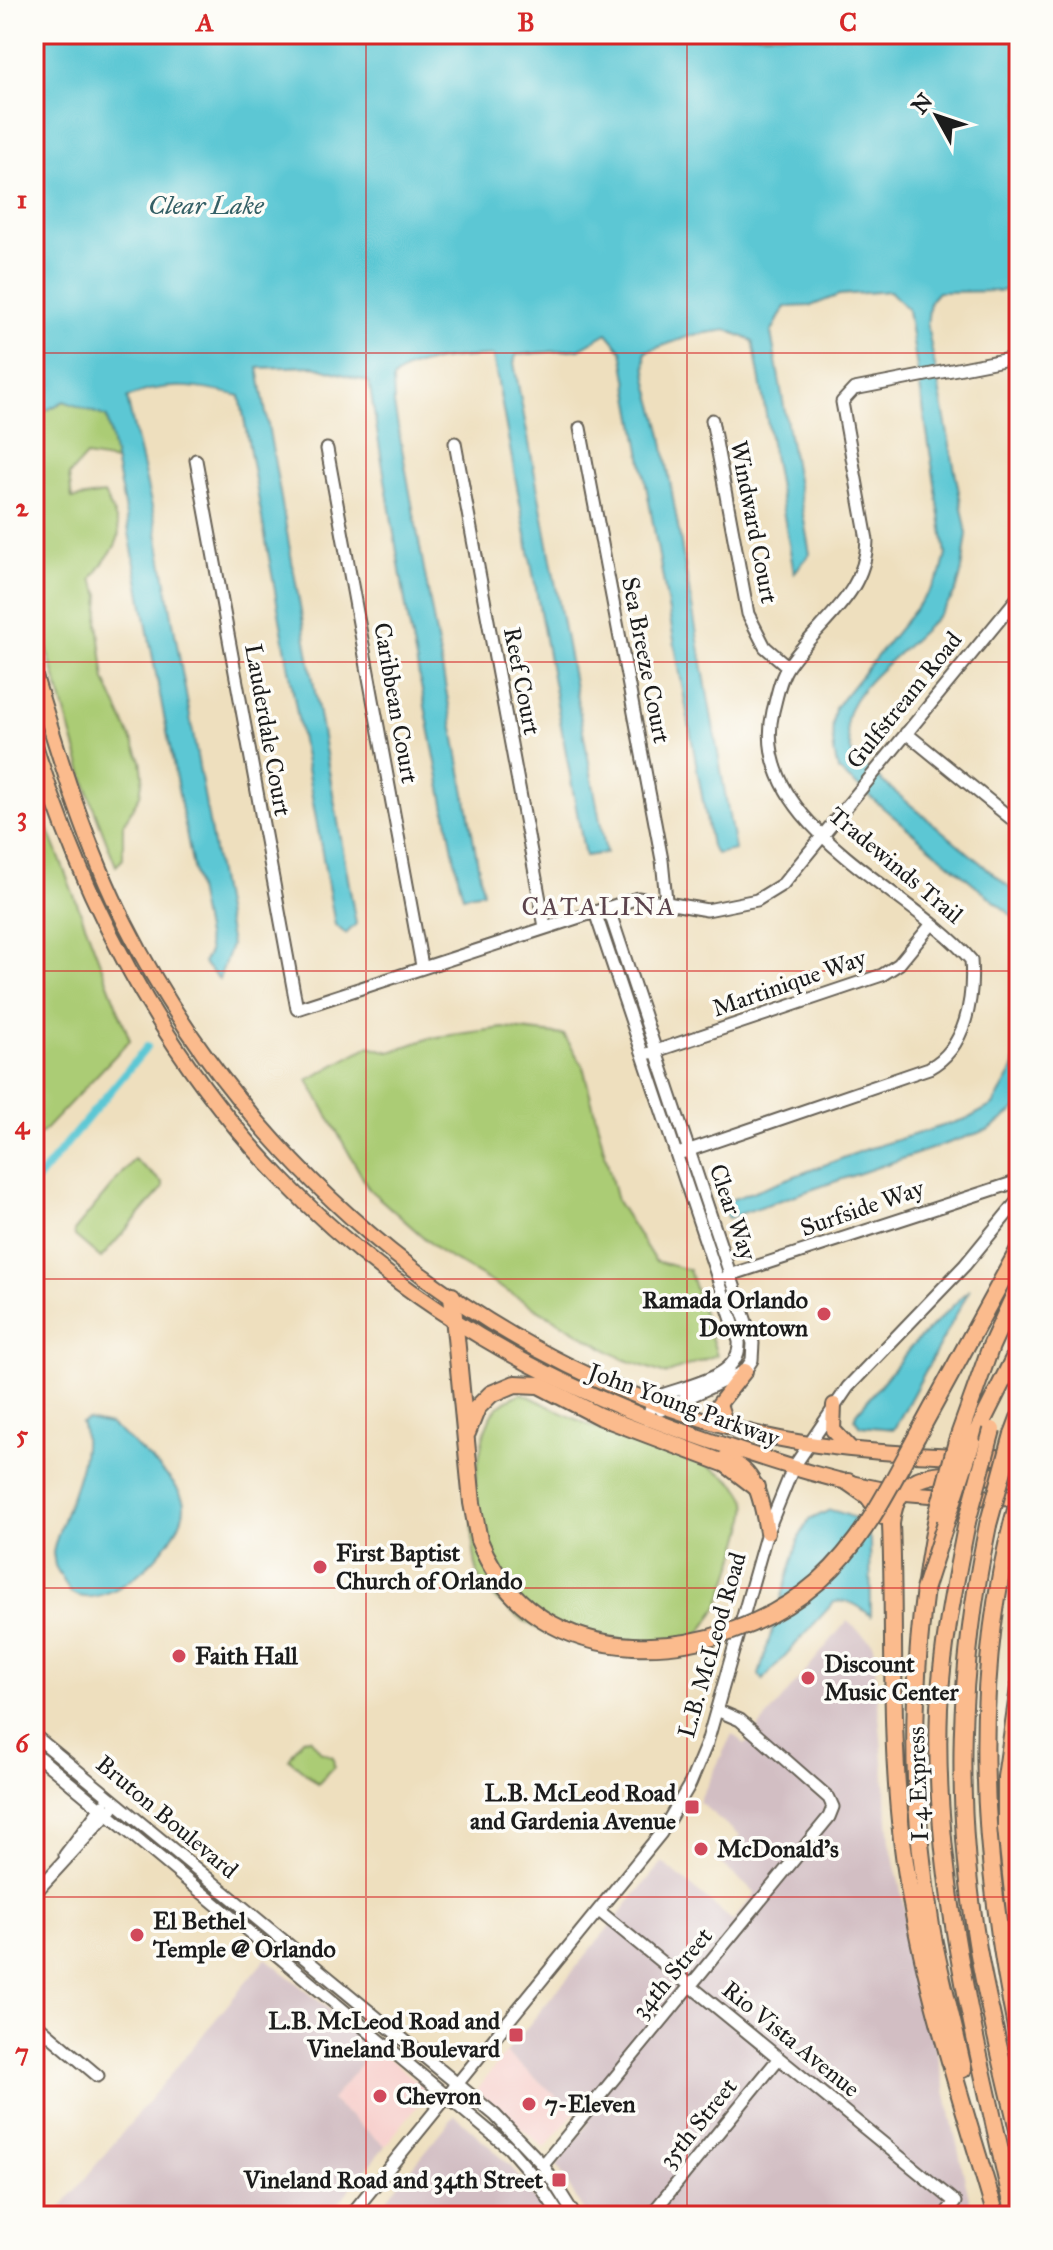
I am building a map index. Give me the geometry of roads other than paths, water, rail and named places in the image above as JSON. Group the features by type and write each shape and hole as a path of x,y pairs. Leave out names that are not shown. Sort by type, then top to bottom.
{"highway":[{"path":"452,1296 473,1509 479,1540 497,1574 516,1599 564,1632 599,1642 648,1646 711,1638 750,1624 782,1608 831,1570 868,1525 1019,1249"},
{"path":"924,1590 991,1346 1019,1285"},
{"path":"997,2216 925,1889 916,1758 924,1590 938,1512 965,1441 1019,1351"},
{"name":"I-4 Express","path":"1015,2216 952,1929 941,1821 939,1708 948,1619 967,1522 992,1430 1019,1351"},
{"path":"467,1433 477,1408 491,1394 515,1384 539,1385 599,1416 726,1464 756,1487"},
{"name":"I-4 Express","path":"1016,1426 988,1525 967,1636 961,1761 966,1855 979,1952 1019,2134"},
{"path":"997,2216 946,2045 907,1867 897,1777 892,1512 900,1492 915,1479 927,1475 1019,1478"},
{"path":"848,1482 876,1505 892,1538"},
{"path":"1018,1503 997,1596 986,1784 997,1924 1019,2042"},
{"path":"1019,1688 1006,1777 1006,1828 1019,1950"}],"main road":[{"name":"John Young Parkway","path":"34,673 98,866 143,957 185,1027 235,1095 300,1169 390,1250 452,1296 548,1353 659,1403 726,1425 807,1444 1019,1458"},
{"name":"John Young Parkway","path":"34,742 69,847 100,918 136,986 197,1079 254,1149 300,1197 380,1268 455,1322 560,1382 648,1420 793,1468 848,1482 900,1492 1018,1503"},
{"path":"726,1425 719,1404 745,1371"},
{"path":"834,1405 833,1430 851,1449"},
{"path":"682,1431 693,1444 741,1465 750,1474 767,1532"}],"street":[{"name":"Tradewinds Trail","path":"683,1152 944,1060 962,1033 971,960 821,835 796,805 779,776 770,724 787,666 848,596 867,559 867,540 842,402 854,389 1019,357"},
{"name":"Windward Court","path":"712,420 748,614 765,647 787,666"},
{"name":"Sea Breeze Court","path":"580,428 662,860 666,900"},
{"name":"Reef Court","path":"455,443 545,927"},
{"name":"Caribbean Court","path":"327,449 422,966"},
{"name":"Lauderdale Court","path":"196,460 297,1009"},
{"name":"Gulfstream Road","path":"297,1009 638,898 666,900 707,910 757,900 783,884 1019,596"},
{"path":"906,733 1019,825"},
{"name":"Clear Way","path":"608,907 657,1052 683,1152"},
{"name":"Clear Way","path":"595,912 643,1054 683,1152 725,1277 753,1343 752,1360 745,1371"},
{"name":"Martinique Way","path":"643,1054 657,1052 882,975 899,964 931,925"},
{"name":"Surfside Way","path":"725,1277 1019,1181"},
{"name":"L.B. McLeod Road","path":"350,2216 599,1911 675,1810 701,1759 719,1711 767,1532 793,1468 834,1405 861,1371 965,1265 1019,1199"},
{"name":"Clear Way","path":"659,1403 725,1371 736,1360 739,1341 725,1277"},
{"path":"648,1420 659,1403 745,1371"},
{"name":"34th Street","path":"543,2165 829,1817 833,1807 829,1798 740,1720 719,1711"},
{"name":"Bruton Boulevard","path":"34,1735 495,2115 543,2165 575,2216"},
{"name":"Bruton Boulevard","path":"34,1753 509,2148 535,2178 560,2216"},
{"path":"34,1894 61,1862 82,1845 113,1800"},
{"path":"217,1904 226,1894"},
{"name":"Rio Vista Avenue","path":"599,1911 955,2202 944,2216"},
{"path":"34,2022 98,2076"},
{"name":"35th Street","path":"650,2216 779,2058"}],"water":[{"name":"Clear Lake","path":"34,34 1019,34 1019,285 1001,291 938,292 930,301 927,325 967,534 963,565 954,594 944,609 866,685 855,700 847,725 853,757 1019,895 1019,927 1017,920 838,770 836,762 832,731 835,708 928,593 941,574 946,554 908,310 890,291 839,295 811,306 785,307 771,333 810,554 794,573 753,341 727,330 693,335 645,352 646,374 662,436 735,850 716,854 711,846 622,351 607,333 579,349 516,355 514,363 606,853 585,856 493,356 425,363 401,372 393,379 394,405 483,892 463,896 408,619 369,382 314,366 258,368 356,924 346,934 335,925 240,396 197,388 169,387 127,398 154,516 231,945 219,979 203,963 209,952 107,417 64,401 34,417"},
{"path":"1019,1034 1019,1107 990,1129 728,1218 720,1204 867,1149 969,1118 993,1105 1014,1068"},
{"path":"970,1289 894,1429 860,1426 855,1419 857,1413 911,1347"},
{"path":"87,1420 110,1425 146,1455 179,1491 183,1514 163,1550 146,1568 106,1593 87,1597 70,1592 55,1566 53,1553 80,1470 84,1437 81,1423"},
{"path":"830,1510 856,1519 870,1540 871,1616 854,1604 834,1602 763,1680 759,1675 799,1538 809,1520"}],"waterway":[{"path":"34,1183 147,1047"}],"place":[{"name":"Ramada Orlando Downtown","path":"824,1314"},
{"name":"First Baptist Church of Orlando","path":"320,1567"},
{"name":"Faith Hall","path":"179,1656"},
{"name":"Discount Music Center","path":"808,1678"},
{"name":"L.B. McLeod Road and Gardenia Avenue","path":"692,1807"},
{"name":"McDonald's","path":"701,1849"},
{"name":"El Bethel Temple @ Orlando","path":"137,1935"},
{"name":"L.B. McLeod Road and Vineland Boulevard","path":"516,2035"},
{"name":"Chevron","path":"380,2096"},
{"name":"7-Eleven","path":"529,2104"},
{"name":"Vineland Road and 34th Street","path":"559,2180"}],"district":[{"name":"CATALINA","path":"599,906"}]}
